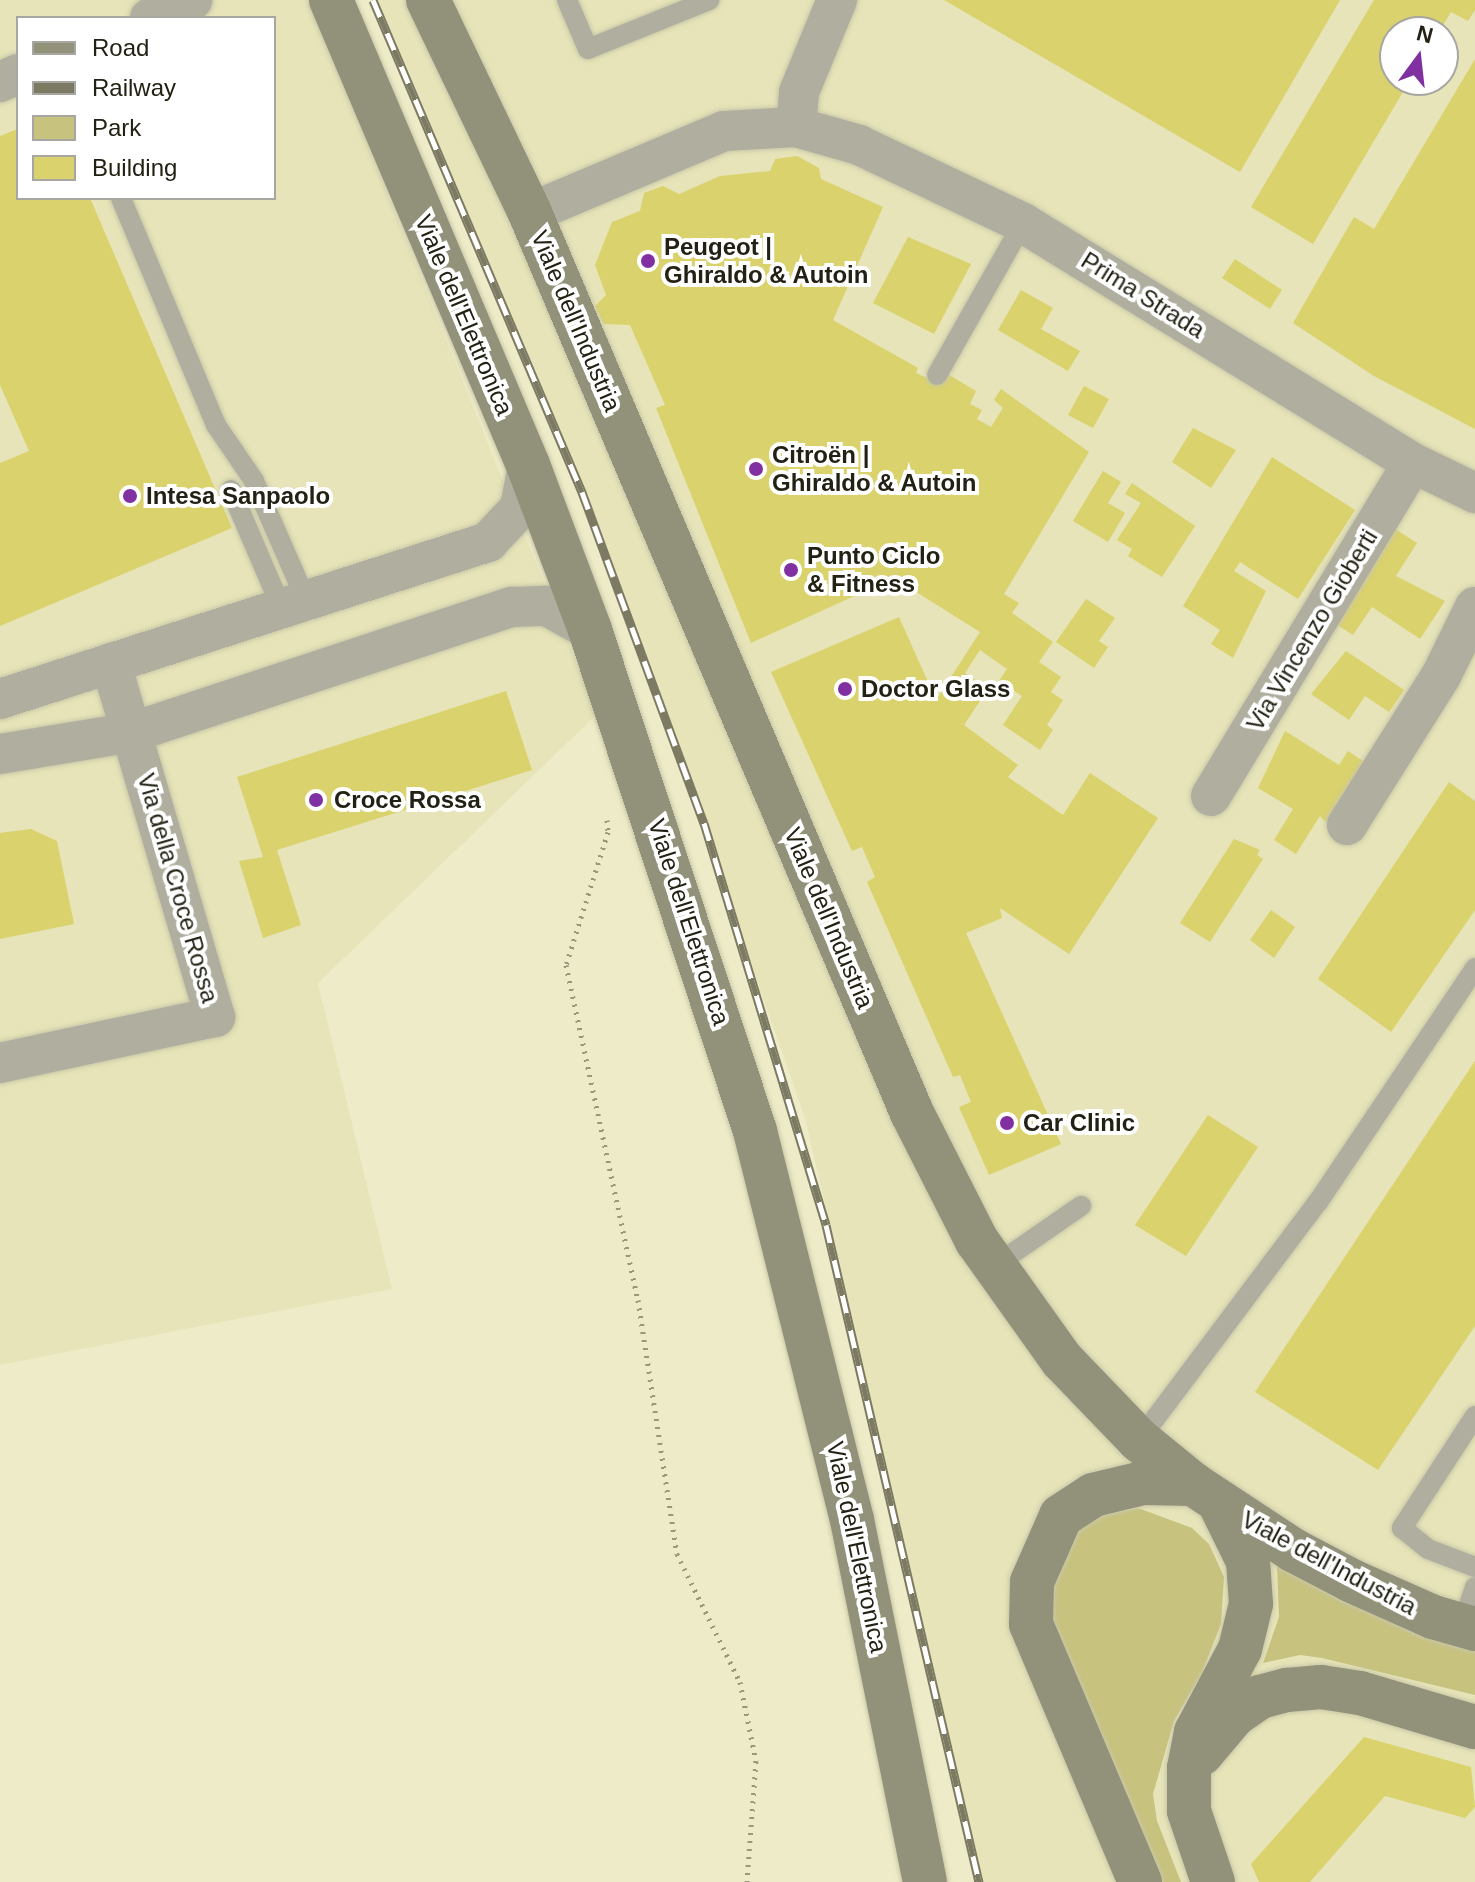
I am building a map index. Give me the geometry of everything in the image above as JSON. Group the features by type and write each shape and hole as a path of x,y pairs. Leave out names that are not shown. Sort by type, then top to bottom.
{"street":[{"path":"155,16 192,0"},
{"name":"Viale dell'Elettronica","path":"331,0 528,465 662,835 790,1259 852,1520 925,1882"},
{"name":"Viale dell'Industria","path":"428,0 530,213 912,1113 994,1266 1062,1360 1139,1440 1206,1494 1352,1581 1471,1614"},
{"path":"796,127 799,92 837,0"},
{"name":"Prima Strada","path":"530,213 724,131 796,127 859,145 1023,223 1413,463 1475,493"},
{"name":"Via Vincenzo Gioberti","path":"1211,796 1413,463"},
{"path":"0,699 488,542 503,532 520,508 528,465"},
{"path":"0,754 133,732 512,607 547,606 590,630"},
{"path":"1347,825 1441,676 1475,607"},
{"name":"Via della Croce Rossa","path":"0,1063 215,1017 111,663"},
{"path":"1140,1882 1031,1624 1032,1582 1061,1516 1093,1495 1143,1483 1206,1494 1248,1561 1251,1604 1240,1649 1196,1732 1189,1768 1189,1811 1213,1882"},
{"path":"1189,1768 1234,1715 1260,1697 1287,1690 1321,1687 1360,1693 1475,1727"}],"lane":[{"path":"567,0 588,49 678,6 709,0"},
{"path":"122,200 216,425 254,481 294,604"},
{"path":"937,375 1023,223"},
{"path":"231,490 294,604"},
{"path":"1139,1440 1318,1202 1475,968"},
{"path":"994,1266 1081,1206"},
{"path":"1475,1416 1402,1528 1428,1549 1475,1567"}],"path":[{"path":"605,805 608,832 566,965 638,1300 677,1554 740,1682 753,1745 747,1882"}],"shaded area":[{"path":"0,0 309,0 597,714 318,983 392,1289 0,1365"},
{"path":"378,0 1475,0 1475,1882 983,1882 805,1118 588,496"}],"green space":[{"path":"1138,1508 1192,1528 1209,1544 1224,1577 1221,1624 1201,1675 1174,1721 1153,1794 1157,1821 1181,1882 1152,1882 1053,1659 1049,1565 1090,1518"},
{"path":"1277,1564 1341,1601 1475,1650 1475,1695 1322,1658 1300,1655 1263,1663 1279,1617"}],"building":[{"path":"944,0 1340,0 1240,172"},
{"path":"1374,0 1475,0 1475,10 1468,21 1451,12 1449,16 1379,16 1379,96 1401,96 1313,244 1251,207"},
{"path":"1475,59 1475,429 1374,376 1293,323 1354,217 1374,229 1453,96 1459,96 1459,86"},
{"path":"16,130 16,200 91,200 232,528 0,626 0,463 29,451 0,385 0,136"},
{"path":"797,156 819,168 821,179 883,207 833,320 918,368 916,373 929,379 941,370 976,391 970,404 982,410 977,419 991,427 1003,408 994,400 1001,389 1089,452 1004,594 1019,603 1012,613 1053,642 1039,662 1061,677 1051,692 1063,700 1047,725 1053,730 1040,750 1003,725 1022,696 999,681 1007,669 980,650 965,673 988,689 964,725 1018,765 1008,777 1063,815 1090,773 1158,818 1069,954 1000,908 1002,918 966,933 1061,1144 989,1175 959,1107 971,1102 960,1075 953,1077 867,882 875,877 862,847 852,851 771,672 899,617 936,700 980,632 894,578 751,643 656,408 665,405 630,325 604,324 595,306 606,295 595,265 612,222 640,211 644,193 663,186 679,194 720,176 770,171 775,159"},
{"path":"908,237 971,264 934,334 873,303"},
{"path":"1235,259 1282,290 1270,309 1222,278"},
{"path":"1021,290 1053,308 1041,329 1080,351 1068,371 998,330"},
{"path":"1084,386 1109,399 1093,428 1068,415"},
{"path":"1193,428 1236,450 1211,488 1172,462"},
{"path":"1272,457 1355,510 1298,599 1240,562 1234,571 1266,591 1233,658 1211,644 1220,630 1183,606"},
{"path":"1103,471 1121,482 1108,503 1125,513 1108,542 1073,521"},
{"path":"1132,483 1195,526 1162,577 1128,556 1132,549 1117,540 1141,503 1125,494"},
{"path":"1389,525 1417,543 1396,576 1445,601 1420,639 1372,607 1353,635 1328,619"},
{"path":"1086,599 1115,618 1099,641 1108,647 1094,668 1056,642"},
{"path":"1346,651 1404,690 1389,712 1365,696 1349,720 1311,694"},
{"path":"506,691 532,770 277,850 301,925 263,938 239,861 263,857 237,777"},
{"path":"1285,731 1339,765 1348,751 1375,769 1330,826 1320,816 1296,854 1274,840 1293,809 1258,788"},
{"path":"1449,782 1475,801 1475,910 1391,1032 1318,979"},
{"path":"31,829 57,841 74,924 0,939 0,833"},
{"path":"1234,839 1260,850 1257,855 1263,859 1210,942 1180,923"},
{"path":"1271,910 1295,927 1274,958 1250,940"},
{"path":"1475,1061 1475,1326 1378,1470 1255,1392"},
{"path":"1208,1115 1258,1147 1186,1256 1135,1225"},
{"path":"1364,1737 1471,1767 1475,1807 1465,1818 1385,1796 1310,1882 1259,1882 1251,1864"}],"railway":[{"path":"373,0 582,492 704,823 826,1225 979,1882"}],"place":[{"name":"Peugeot | Ghiraldo & Autoin","path":"648,261"},
{"name":"Citroën | Ghiraldo & Autoin","path":"756,469"},
{"name":"Intesa Sanpaolo","path":"130,496"},
{"name":"Punto Ciclo & Fitness","path":"791,570"},
{"name":"Doctor Glass","path":"845,689"},
{"name":"Croce Rossa","path":"316,800"},
{"name":"Car Clinic","path":"1007,1123"}]}
